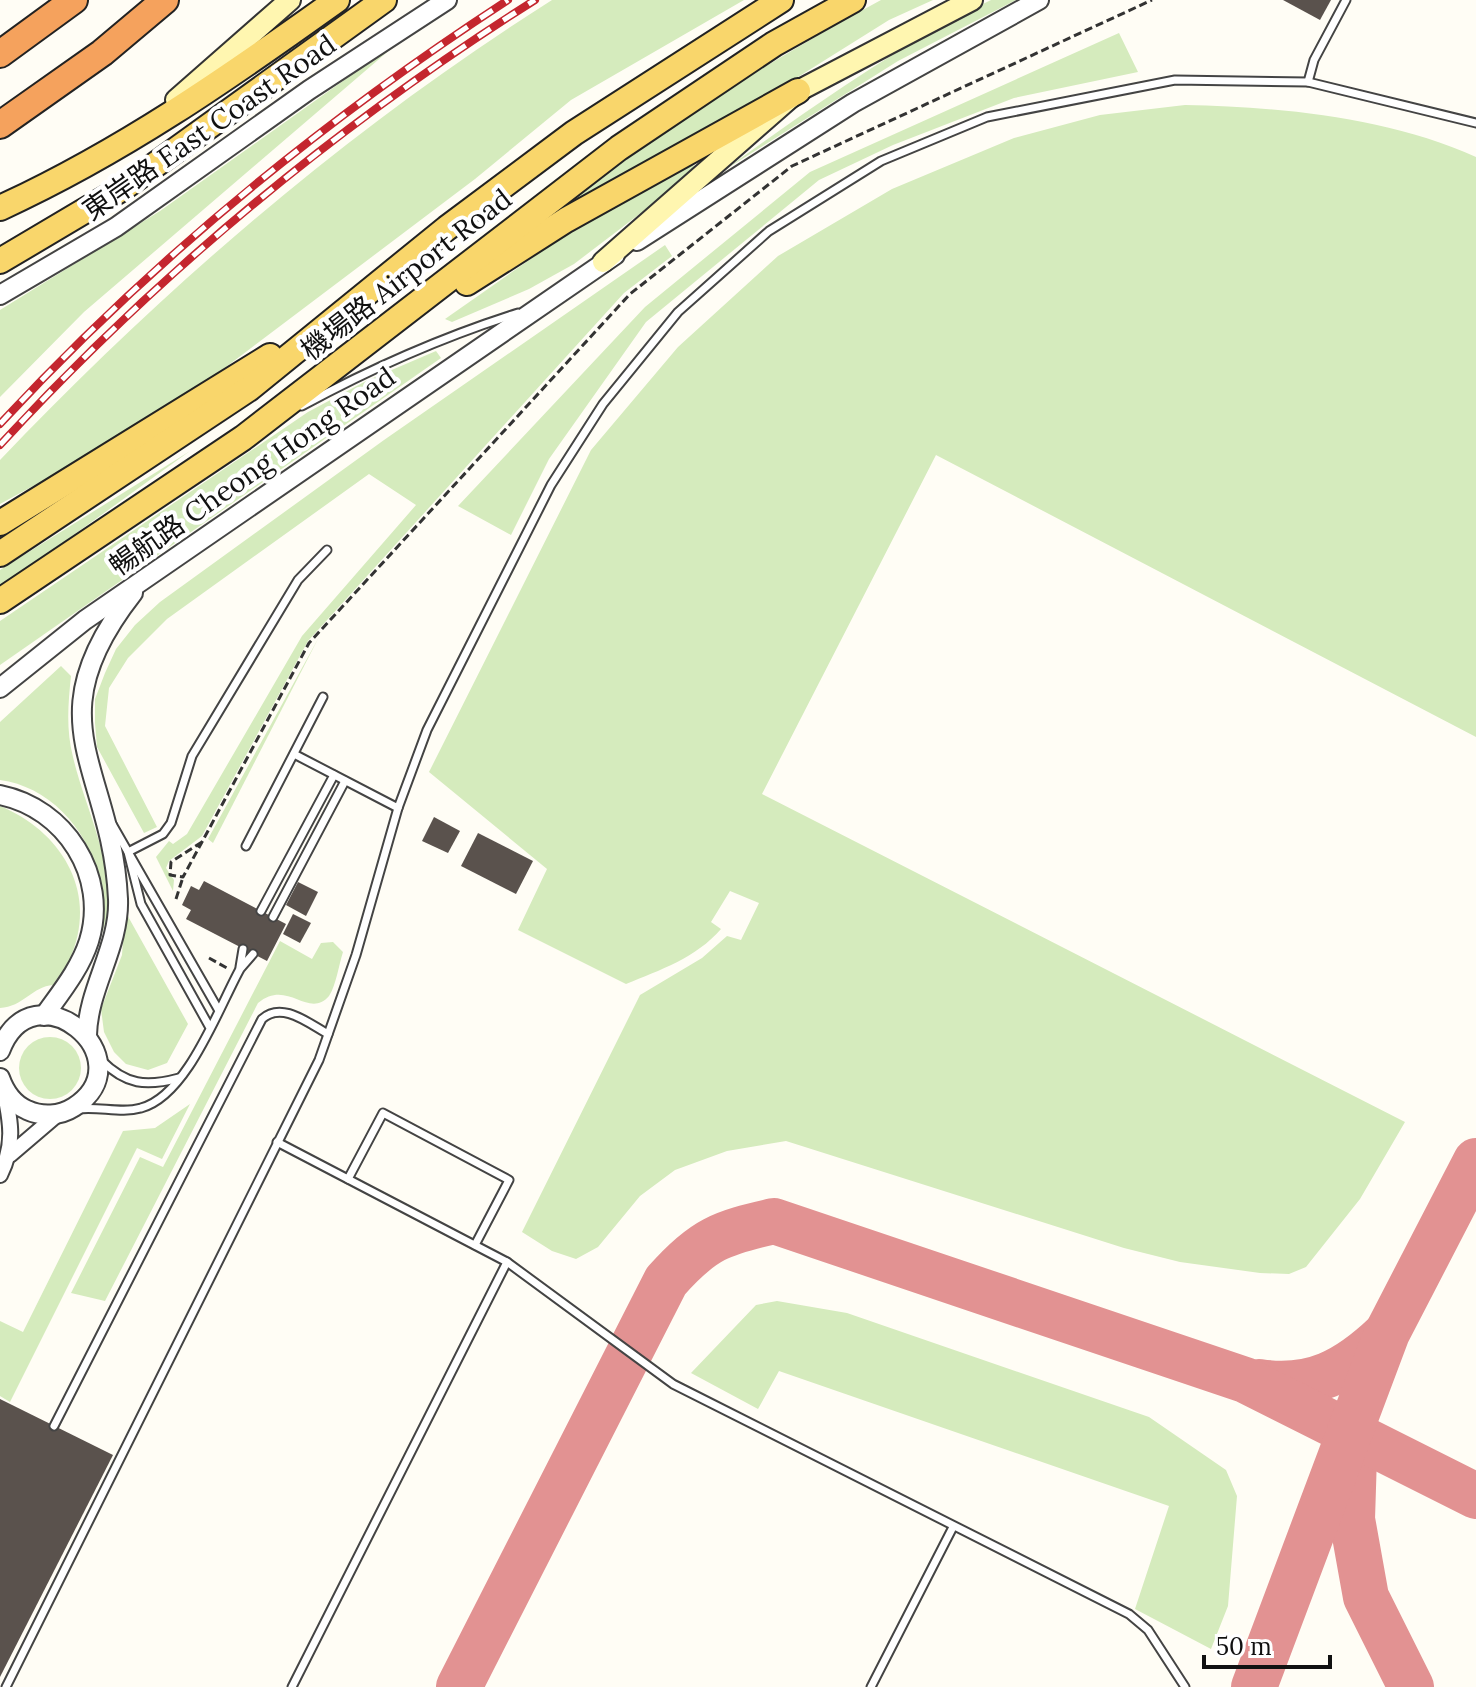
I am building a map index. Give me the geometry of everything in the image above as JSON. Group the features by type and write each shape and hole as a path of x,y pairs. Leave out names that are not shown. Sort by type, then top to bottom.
{"highway":[{"path":"0,54 74,0"},
{"path":"0,125 102,53 165,0"}],"main road":[{"path":"128,143 290,0"},
{"path":"0,208 128,143 213,89 337,0"},
{"path":"0,261 123,188 384,0"},
{"name":"機場路 Airport Road","path":"0,554 237,397 574,133 781,0"},
{"name":"機場路 Airport Road","path":"0,601 243,438 364,348 619,148 774,44 853,0"},
{"path":"364,348 566,220 798,91 972,0"},
{"path":"603,262 798,91"},
{"path":"0,523 328,323"}],"street":[{"name":"東岸路 East Coast Road","path":"0,295 116,227 309,90 447,0"},
{"path":"539,306 853,103 1039,0"},
{"name":"暢航路 Cheong Hong Road","path":"0,688 54,643 539,306"},
{"path":"0,1175 10,1155 84,1099 93,1085 95,1054 87,1035 90,1007 111,943 118,901 103,808 81,733 83,686 107,630 139,584"},
{"path":"0,795 30,805 61,827 77,849 91,884 93,924 86,950 44,1016"},
{"path":"0,1022 22,1023 44,1016 64,1018 87,1035"},
{"path":"0,1051 9,1034 22,1023"},
{"path":"1,1082 9,1096 28,1110 63,1112"},
{"path":"1,1082 9,1116 10,1155"}],"lane":[{"path":"1308,82 1314,60 1346,0"},
{"path":"6,1687 328,1034 356,955 398,808 427,730 551,485 594,418 678,312 769,231 881,161 987,117 1175,80 1308,82 1476,123"},
{"path":"243,438 368,370 467,329 539,306"},
{"path":"128,852 163,834 171,823 192,756 298,580 327,550"},
{"path":"246,846 323,697"},
{"path":"294,754 398,808"},
{"path":"261,911 334,775"},
{"path":"273,917 345,781"},
{"path":"103,808 218,1009"},
{"path":"128,852 141,904 151,926 209,1026"},
{"path":"240,969 243,949"},
{"path":"63,1112 141,1108 167,1095 181,1077 240,969 253,954"},
{"path":"54,1426 262,1019 269,1012 281,1010 328,1034"},
{"path":"95,1054 114,1072 134,1083 154,1085 181,1077"},
{"path":"348,1179 383,1113 509,1180 475,1245"},
{"path":"277,1142 507,1262 673,1384 1129,1614 1148,1630 1185,1687"},
{"path":"292,1687 507,1262"},
{"path":"871,1687 953,1527"}],"path":[{"path":"176,899 183,877 309,643 630,294 792,166 1152,0"},
{"path":"183,877 170,875 171,862 202,842"}],"green space":[{"path":"552,0 744,0 571,100 475,179 218,373 57,473 0,504 0,460 63,395 194,272 262,213 403,102"},
{"path":"881,0 933,0 889,20 699,139 554,220 548,210 629,154 753,74"},
{"path":"991,0 1016,0 898,61 723,171 887,58"},
{"path":"1119,33 1138,72 1014,98 893,145 819,180 646,322 549,459 511,535 458,506 645,307 810,172"},
{"path":"406,36 84,312 0,397 0,310 160,211"},
{"path":"1185,105 1258,108 1370,123 1442,143 1476,157 1476,737 936,455 762,794 1405,1122 1360,1199 1306,1267 1289,1274 1180,1262 1124,1248 786,1141 727,1151 675,1170 640,1196 598,1247 576,1259 552,1251 522,1232 640,995 702,958 727,936 741,940 759,903 730,891 711,922 721,929 711,939 677,962 626,984 518,930 547,869 429,772 591,450 678,347 778,256 892,189 1014,138 1100,115"},
{"path":"691,165 696,166 696,171 574,264 529,289 452,322 445,319 562,237"},
{"path":"665,245 672,256 624,293 308,641 202,836 169,861 166,868 174,880 173,891 156,857 169,841 173,844 187,834 302,636 416,505 369,474 167,619 128,658 109,688 105,726 157,827 144,833 97,747 95,699 116,649 135,625 160,602 384,440"},
{"path":"436,351 441,358 0,665 0,621 308,412 366,381"},
{"path":"190,451 0,588 0,570"},
{"path":"319,637 213,843 208,839"},
{"path":"61,666 71,676 69,737 101,850 108,889 108,909 99,945 95,943 97,874 84,840 49,800 17,784 0,780 0,722"},
{"path":"0,806 40,830 56,846 76,885 80,907 79,930 72,954 53,985 0,1008"},
{"path":"125,911 188,1024 167,1063 148,1070 126,1064 114,1052 104,1032 101,1009 122,955"},
{"path":"280,941 312,959 321,943 333,942 343,952 329,996 313,1004 279,995 258,1003 105,1301 71,1293 140,1157 163,1167"},
{"path":"44,1037 56,1037 72,1046 79,1056 79,1080 72,1090 56,1099 44,1099 24,1085 19,1074 19,1062 33,1042"},
{"path":"190,1104 162,1159 137,1148 10,1402 0,1396 0,1321 23,1332 123,1131 155,1128"},
{"path":"777,1301 847,1313 1149,1417 1226,1470 1237,1496 1228,1606 1211,1649 1135,1609 1169,1506 779,1371 758,1409 691,1373 756,1305"}],"building":[{"path":"1283,0 1331,0 1320,20"},
{"path":"434,817 460,831 448,853 422,841"},
{"path":"478,833 533,861 516,894 461,866"},
{"path":"204,881 286,924 267,961 186,919 191,910 182,905 191,886 199,890"},
{"path":"298,882 318,892 306,916 286,905"},
{"path":"293,914 311,923 300,943 283,934"},
{"path":"0,1399 113,1455 0,1677"}],"taxiway":[{"path":"1254,1687 1387,1333 1476,1161"},
{"path":"459,1687 666,1281 691,1256 714,1240 774,1221 1245,1380 1476,1496"},
{"path":"1259,1382 1296,1383 1328,1375 1357,1359 1385,1335"},
{"path":"1354,1456 1352,1519 1366,1597 1411,1687"}],"railway":[{"path":"0,424 117,306 241,196 371,94 508,0"},
{"path":"0,445 122,321 253,205 391,98 535,0"}]}
